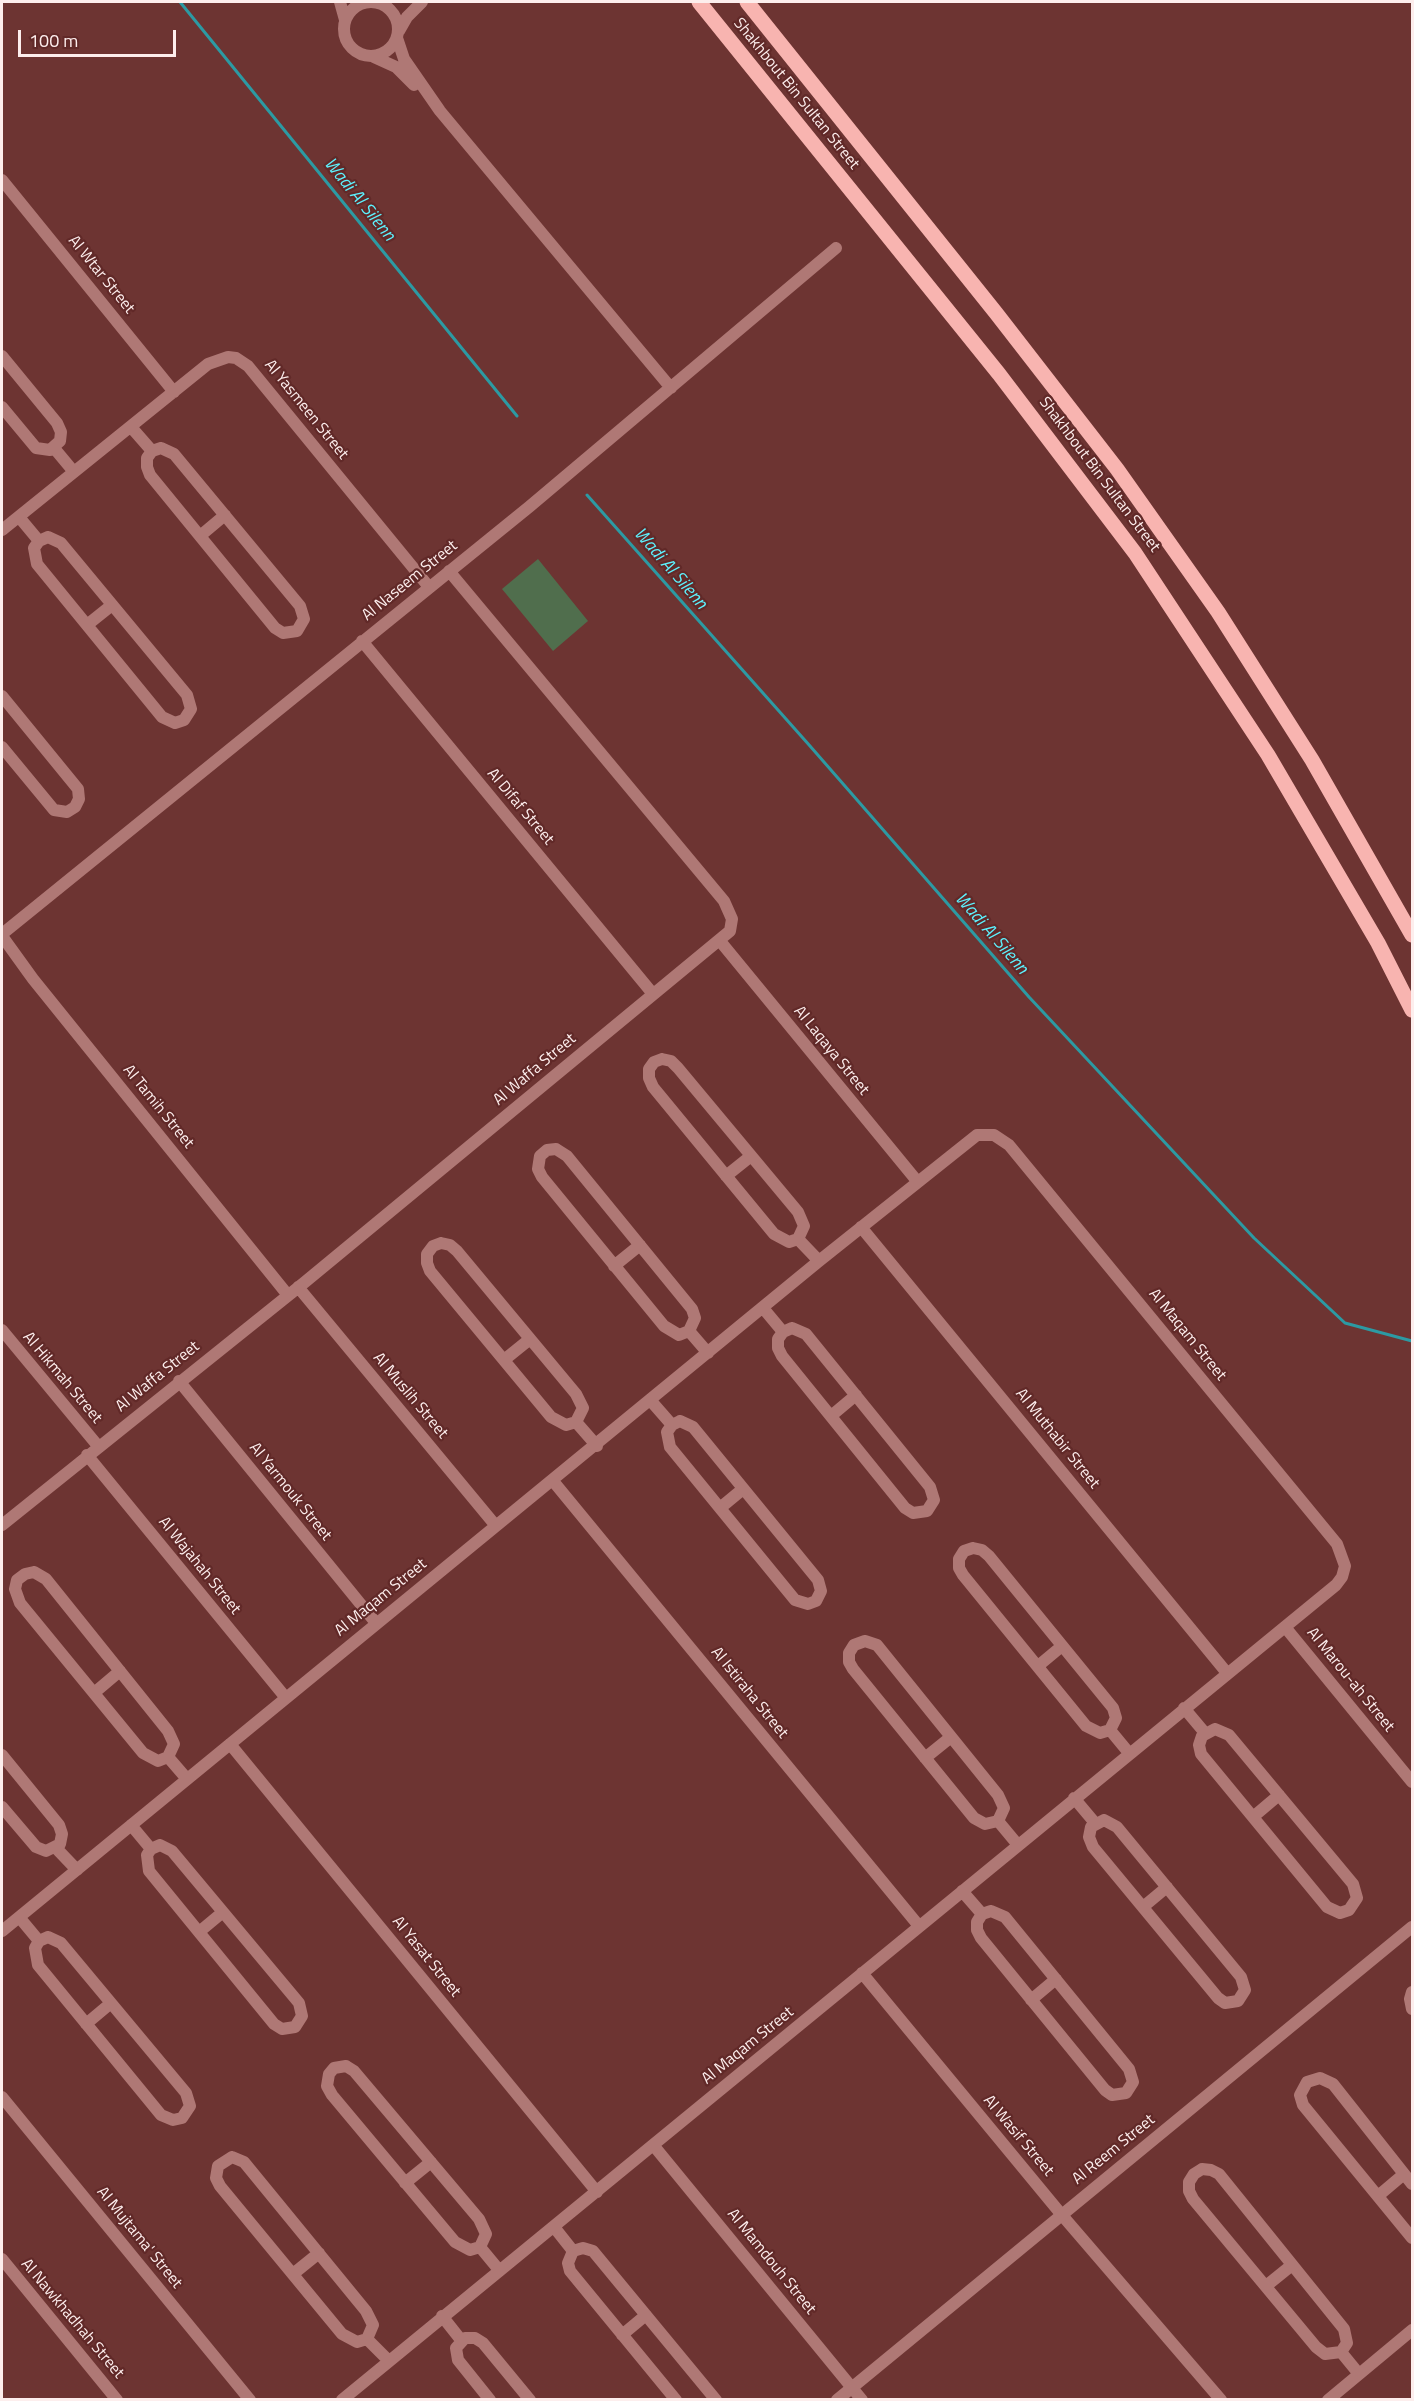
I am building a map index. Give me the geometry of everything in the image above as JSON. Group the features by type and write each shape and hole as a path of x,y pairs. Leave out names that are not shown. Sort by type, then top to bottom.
{"main road":[{"name":"Shakhbout Bin Sultan Street","path":"699,2 999,374 1135,553 1268,755 1378,943 1413,1010"},
{"name":"Shakhbout Bin Sultan Street","path":"747,2 996,313 1123,478 1218,612 1312,760 1413,935"}],"street":[{"path":"340,2 345,20 345,35 352,49 396,67 440,111"},
{"path":"345,20 355,7 369,2 378,2 391,9 395,16 404,59 440,111 671,388"},
{"path":"374,57 388,51 407,17 422,2"},
{"name":"Al Wtar Street","path":"2,180 174,392"},
{"name":"Al Naseem Street","path":"3,931 449,571 837,249"},
{"name":"Al Yasmeen Street","path":"2,530 214,360 228,357 243,361 429,587"},
{"path":"2,407 36,448 45,451 54,448 60,441 60,427 4,363"},
{"path":"131,427 152,451"},
{"path":"54,448 74,472"},
{"path":"161,448 170,450 225,515 303,610 304,619 297,631 283,633 275,628 150,475 146,463 152,451 161,448"},
{"path":"200,536 225,515"},
{"path":"19,517 39,541"},
{"path":"48,537 57,540 112,605 190,699 191,709 184,720 175,723 162,717 37,564 33,552 39,541 48,537"},
{"name":"Al Waffa Street","path":"2,1525 720,941 732,925 731,913 724,900 449,571"},
{"path":"87,625 112,605"},
{"name":"Al Difaf Street","path":"362,641 653,994"},
{"path":"2,696 78,789 79,798 75,807 68,812 54,810 2,747"},
{"name":"Al Tamih Street","path":"3,931 33,979"},
{"name":"Al Laqaya Street","path":"720,941 917,1181"},
{"name":"Al Tamih Street","path":"2,946 33,979 258,1255 272,1266 292,1290"},
{"path":"667,1059 674,1064 801,1217 804,1226 798,1239 789,1242 774,1234 726,1176 653,1087 648,1074 654,1062 667,1059"},
{"name":"Al Maqam Street","path":"2,1932 376,1623 597,1446 819,1260 977,1135 988,1134 999,1137 1015,1152 1341,1550 1345,1566 1339,1581 1285,1627 342,2400"},
{"path":"556,1149 564,1153 640,1245 694,1313 694,1323 689,1331 679,1335 664,1326 614,1266 539,1173 537,1164 543,1153 556,1149"},
{"path":"726,1176 751,1156"},
{"name":"Al Muthabir Street","path":"861,1227 1227,1673"},
{"path":"798,1239 819,1260"},
{"path":"441,1243 454,1248 579,1399 582,1414 576,1422 566,1425 556,1421 504,1360 430,1271 426,1258 433,1246 441,1243"},
{"path":"614,1266 640,1245"},
{"name":"Al Muslih Street","path":"292,1290 496,1526"},
{"path":"763,1308 783,1332"},
{"path":"792,1328 802,1331 856,1395 933,1491 934,1500 927,1511 918,1514 905,1508 780,1352 778,1339 783,1332 792,1328"},
{"name":"Al Hikmah Street","path":"2,1330 98,1446"},
{"path":"689,1331 708,1353"},
{"path":"504,1360 530,1339"},
{"name":"Al Yarmouk Street","path":"179,1381 376,1623"},
{"path":"831,1416 856,1395"},
{"path":"651,1401 672,1425"},
{"path":"680,1421 693,1427 743,1489 820,1584 821,1591 816,1601 808,1604 795,1600 670,1448 666,1436 672,1425 680,1421"},
{"path":"576,1422 597,1446"},
{"name":"Al Wajahah Street","path":"87,1455 286,1698"},
{"name":"Al Istiraha Street","path":"553,1481 919,1926"},
{"path":"720,1508 743,1489"},
{"path":"973,1548 986,1553 1113,1708 1116,1718 1110,1730 1100,1733 1091,1730 1038,1666 960,1572 959,1559 964,1551 973,1548"},
{"path":"34,1572 43,1576 171,1735 174,1749 168,1757 158,1761 143,1753 94,1693 20,1603 15,1589 21,1576 34,1572"},
{"name":"Al Marou-ah Street","path":"1285,1627 1413,1782"},
{"path":"865,1641 876,1645 1001,1799 1004,1808 998,1821 990,1824 977,1821 925,1758 850,1666 848,1657 854,1645 865,1641"},
{"path":"1038,1666 1062,1646"},
{"path":"94,1693 120,1671"},
{"path":"1184,1708 1205,1733"},
{"path":"1215,1729 1225,1731 1279,1795 1356,1888 1357,1898 1353,1907 1340,1913 1327,1907 1201,1754 1200,1741 1205,1733 1215,1729"},
{"path":"1110,1730 1129,1753"},
{"path":"925,1758 951,1737"},
{"name":"Al Yasat Street","path":"230,1744 597,2192"},
{"path":"168,1757 187,1779"},
{"path":"2,1807 36,1847 46,1851 56,1848 62,1839 59,1825 3,1761"},
{"path":"1253,1817 1279,1795"},
{"path":"1074,1798 1095,1824"},
{"path":"1104,1820 1113,1823 1167,1887 1244,1981 1245,1990 1238,2001 1225,2003 1218,1998 1090,1843 1089,1832 1095,1824 1104,1820"},
{"path":"998,1821 1018,1845"},
{"path":"131,1825 151,1849"},
{"path":"160,1845 172,1851 223,1912 301,2007 302,2016 295,2027 282,2029 274,2024 149,1871 146,1859 151,1849 160,1845"},
{"path":"56,1848 77,1870"},
{"path":"1143,1907 1167,1887"},
{"path":"962,1891 982,1914"},
{"path":"991,1911 1001,1913 1056,1979 1132,2073 1133,2082 1126,2094 1112,2096 1105,2090 978,1934 977,1922 982,1914 991,1911"},
{"path":"199,1932 223,1912"},
{"path":"19,1917 39,1941"},
{"name":"Al Reem Street","path":"837,2400 1413,1927"},
{"path":"48,1938 58,1940 111,2003 188,2097 189,2111 182,2118 173,2120 161,2115 38,1965 34,1953 39,1941 48,1938"},
{"name":"Al Wasif Street","path":"862,1973 1061,2214 1221,2400"},
{"path":"1031,2000 1056,1979"},
{"path":"1413,1992 1410,1999 1413,2009"},
{"path":"86,2024 111,2003"},
{"path":"346,2066 354,2071 431,2162 485,2229 485,2239 480,2247 470,2250 454,2242 405,2183 329,2090 327,2078 334,2068 346,2066"},
{"path":"1413,2184 1333,2084 1320,2078 1306,2082 1301,2090 1303,2105 1413,2238"},
{"name":"Al Mujtama' Street","path":"2,2097 250,2400"},
{"name":"Al Mamdouh Street","path":"654,2146 862,2400"},
{"path":"232,2157 244,2162 372,2320 372,2330 367,2338 357,2342 346,2338 293,2274 218,2182 216,2170 220,2163 232,2157"},
{"path":"405,2183 431,2162"},
{"path":"1206,2169 1219,2174 1346,2333 1347,2343 1341,2352 1330,2355 1320,2351 1266,2286 1191,2195 1188,2186 1194,2174 1206,2169"},
{"path":"1378,2196 1404,2174"},
{"path":"554,2227 573,2251"},
{"path":"480,2247 499,2270"},
{"path":"676,2400 570,2271 568,2258 573,2251 583,2248 593,2251 716,2400"},
{"path":"293,2274 319,2253"},
{"name":"Al Nawkhadhah Street","path":"2,2259 117,2400"},
{"path":"1266,2286 1292,2265"},
{"path":"622,2335 646,2315"},
{"path":"442,2316 461,2340"},
{"path":"1328,2400 1413,2330"},
{"path":"490,2400 458,2360 456,2348 461,2340 470,2337 479,2340 530,2400"},
{"path":"367,2338 388,2360"},
{"path":"1341,2352 1359,2374"}],"green space":[{"path":"538,559 588,621 553,651 502,589"}],"waterway":[{"name":"Wadi Al Silenn","path":"180,2 517,416"},
{"name":"Wadi Al Silenn","path":"587,495 1029,997 1254,1238 1345,1323 1412,1341"}]}
